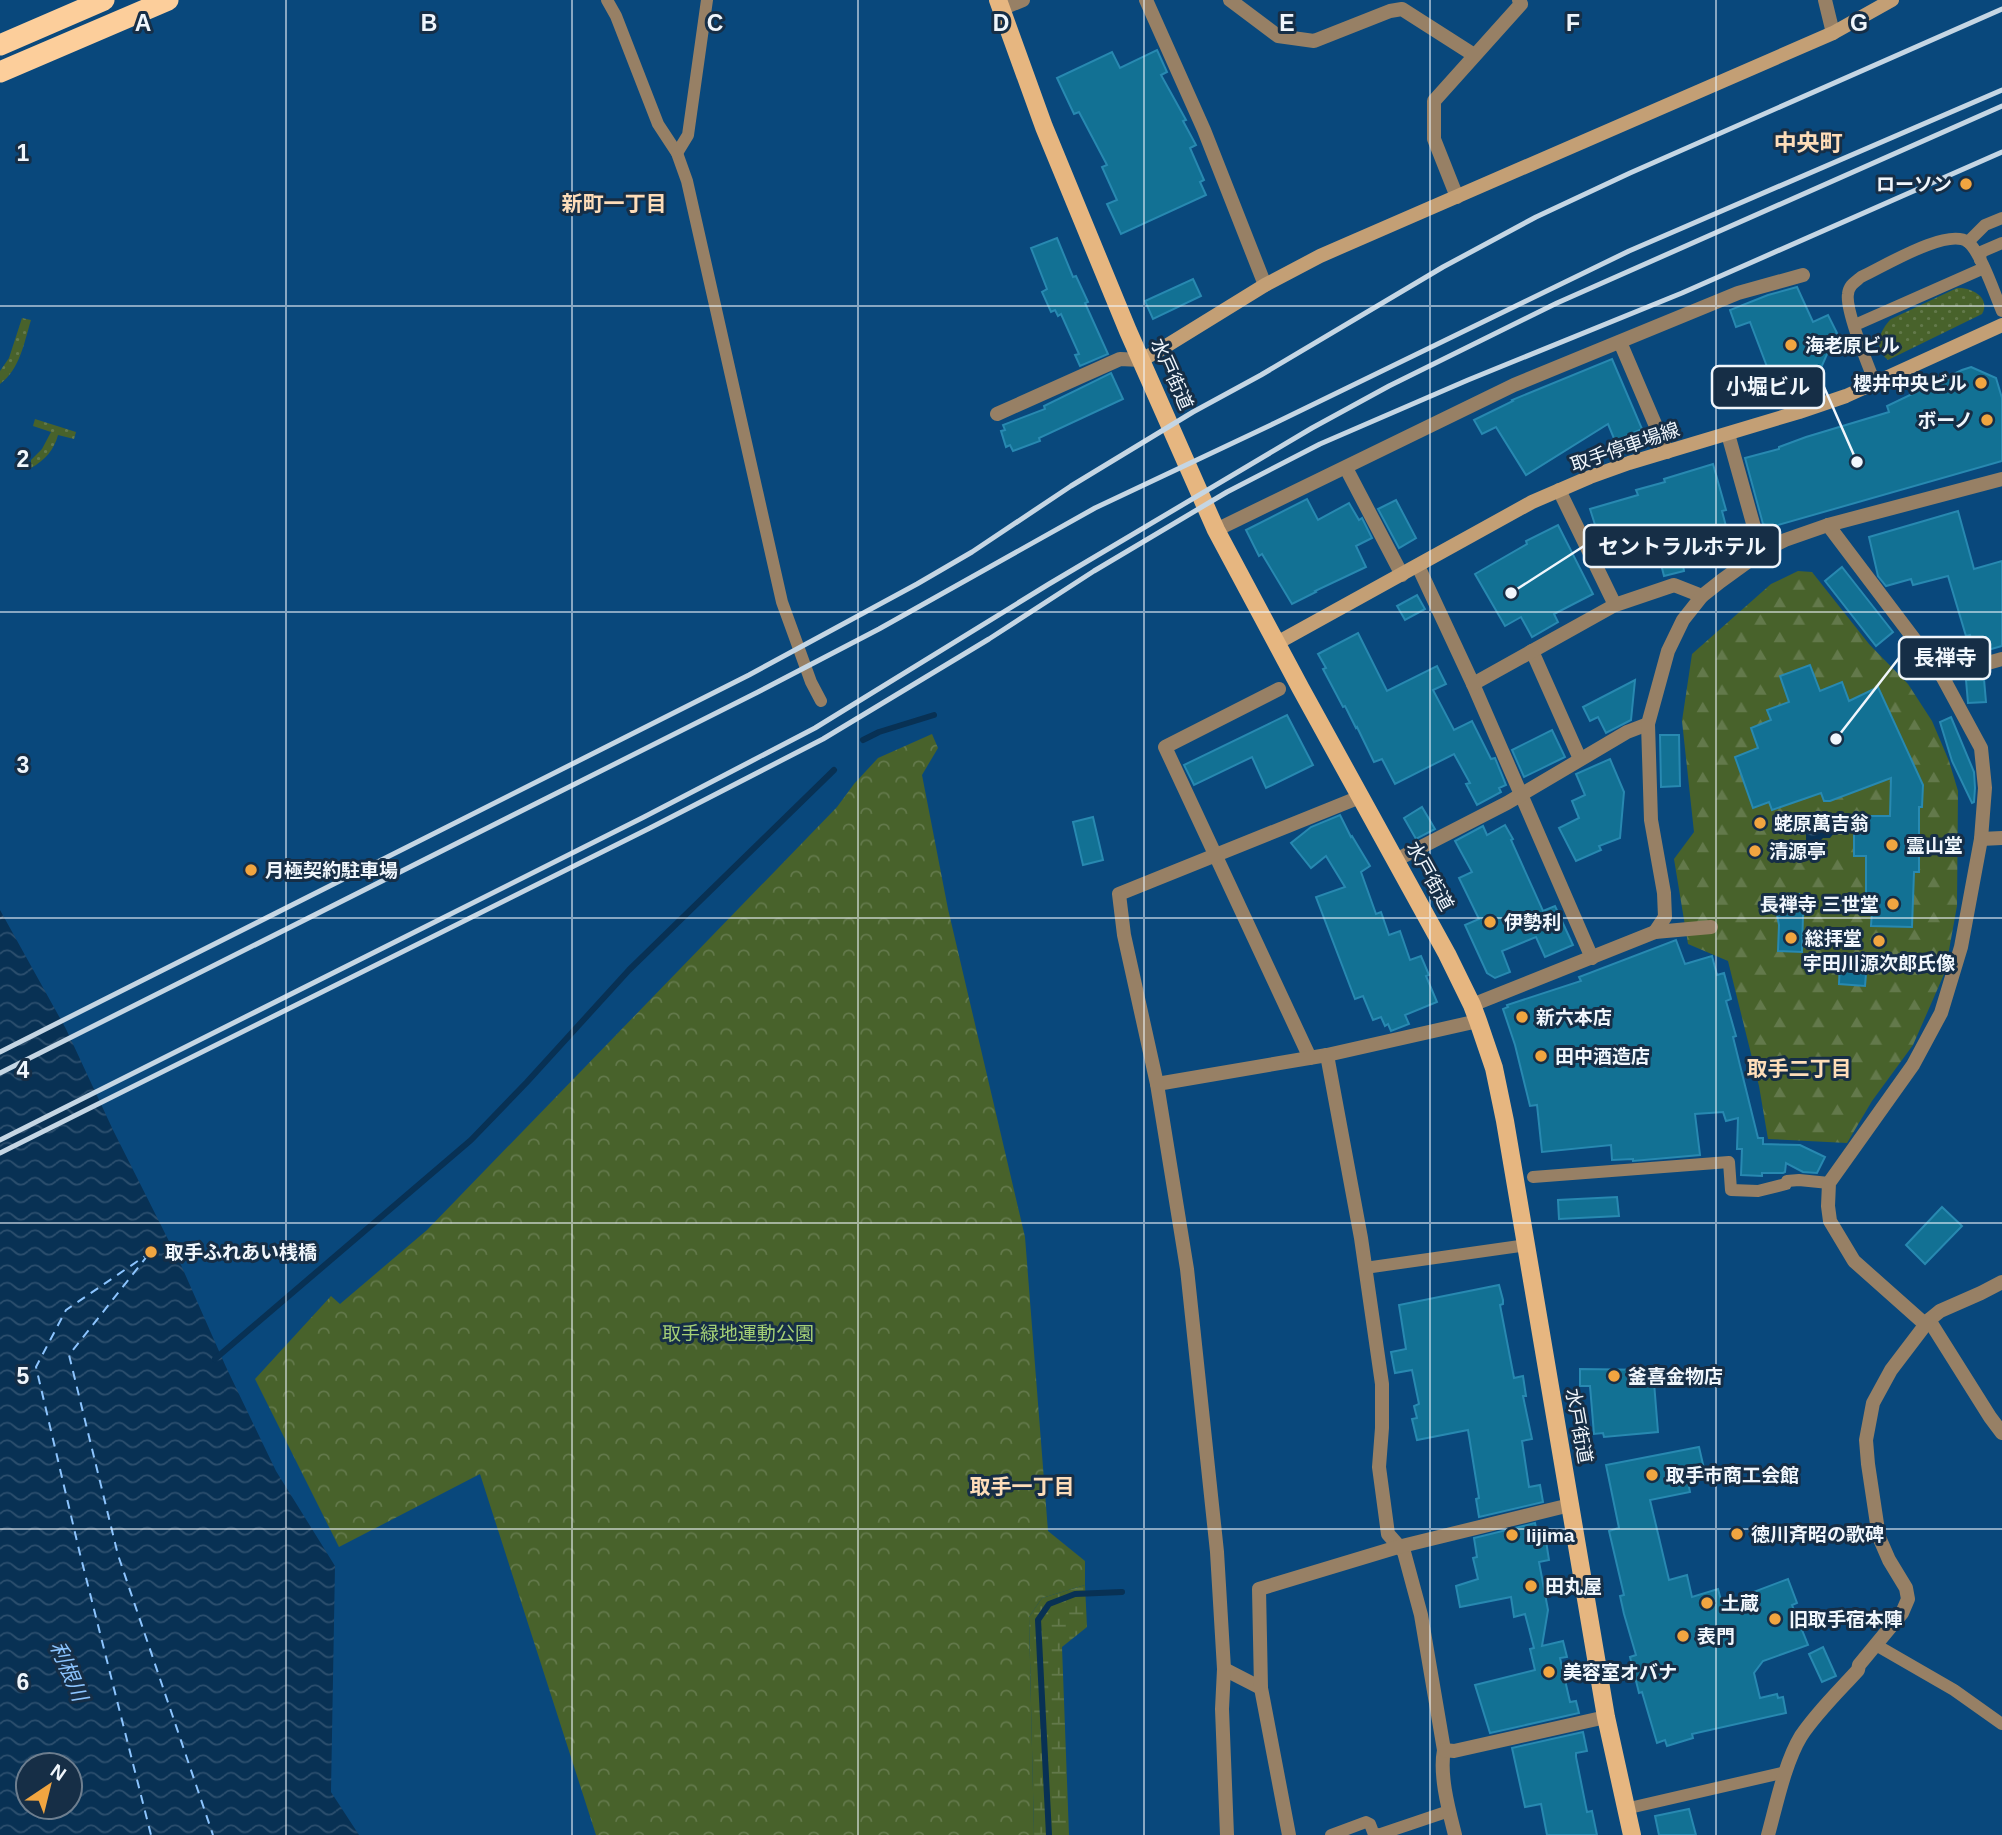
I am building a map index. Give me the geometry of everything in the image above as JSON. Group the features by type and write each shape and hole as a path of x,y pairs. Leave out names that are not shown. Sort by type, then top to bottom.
{"highway":[{"path":"0,45 104,0"},
{"path":"0,72 168,0"}],"main road":[{"name":"水戸街道","path":"1000,5 1044,127 1216,530 1447,954 1475,1013 1494,1068 1527,1245 1606,1717 1632,1835"}],"street":[{"path":"1000,5 1023,0"},
{"path":"1146,0 1204,130 1265,285"},
{"path":"1230,0 1278,36 1314,41 1390,10 1402,9 1474,55"},
{"path":"1457,197 1434,139 1434,101 1521,4 1519,0"},
{"path":"1825,0 1833,33"},
{"path":"996,414 1120,359 1142,360 1265,285 1366,235 1833,33 1892,0"},
{"path":"1216,530 1514,385 1738,293 1803,275"},
{"name":"取手停車場線","path":"1277,643 1532,502 1559,490 1590,477 1846,396 2002,325"},
{"path":"1620,342 1667,452"},
{"path":"1727,434 1760,552"},
{"path":"1346,468 1402,575"},
{"path":"1655,932 1665,917 1664,893 1651,820 1648,724 1668,651 1683,620 1702,596 1760,552 1785,540 2002,479"},
{"path":"1559,490 1615,604"},
{"path":"1828,526 1942,676 1981,748 1985,788 1981,839 1961,947 1941,1013 1913,1065 1829,1183 1829,1221 1854,1261 1927,1323 2002,1433"},
{"path":"1418,566 1473,684 1592,958"},
{"path":"1473,684 1615,604 1674,585 1702,596"},
{"path":"1532,651 1580,760"},
{"path":"1942,676 2002,659"},
{"path":"1279,689 1165,747 1310,1058"},
{"path":"1396,860 1520,795 1627,732 1648,724"},
{"path":"1227,1835 1222,1709 1224,1669 1217,1552 1187,1269 1157,1084 1124,935 1119,894 1360,797"},
{"path":"1981,839 2002,838"},
{"path":"1157,1084 1327,1055 1475,1013 1592,958 1655,932 1711,928"},
{"path":"1327,1055 1365,1268 1382,1384 1379,1467 1388,1534 1404,1552 1421,1615 1444,1750 1442,1760 1449,1811 1455,1835"},
{"path":"1768,1835 1786,1772 1800,1738 1819,1712 1858,1670 1859,1665 1902,1613 1908,1599 1906,1588 1879,1537 1866,1440 1873,1403 1891,1370 1927,1323 1940,1311 2002,1282"},
{"path":"1289,1835 1261,1688 1259,1589 1398,1547 1570,1506"},
{"path":"1224,1669 1261,1688"},
{"path":"1444,1750 1454,1751 1606,1717"}],"lane":[{"path":"607,0 616,16 658,124 677,153 687,181 782,602 811,682 821,701"},
{"path":"677,153 688,135 707,0"},
{"path":"1968,242 1985,225 2002,218"},
{"path":"1875,383 1847,295 1852,284 1861,277 1934,242 1953,239 1968,242 1977,252 2002,311"},
{"path":"1982,264 1981,252 2002,243"},
{"path":"1855,325 1982,264"},
{"path":"1534,1177 1729,1162 1731,1190 1758,1191 1786,1184 1787,1181 1799,1180 1829,1183"},
{"path":"1365,1268 1527,1245"},
{"path":"1876,1645 1954,1690 2002,1724"},
{"path":"1625,1809 1786,1772"},
{"path":"1331,1835 1366,1822 1378,1835 1449,1811"}],"green space":[{"path":"1957,288 1968,289 1982,298 1982,314 1888,360 1883,356 1879,340 1891,319"},
{"path":"22,318 31,320 23,346 17,363 0,384 0,371 9,358"},
{"path":"35,419 76,432 74,439 58,435 48,454 31,468 31,460 42,449 51,432 33,426"},
{"path":"1798,571 1812,572 1869,644 1908,684 1932,721 1958,791 1957,906 1945,972 1913,1045 1872,1101 1847,1143 1768,1139 1759,1086 1728,961 1688,944 1674,859 1694,832 1682,721 1692,654 1771,584"},
{"name":"取手緑地運動公園","path":"932,734 938,748 922,775 948,909 1025,1237 1048,1531 1085,1561 1085,1585 1042,1598 1029,1617 1034,1835 596,1835 480,1474 339,1547 255,1379 331,1296 340,1304 427,1230 837,807 878,758"},
{"path":"1085,1585 1087,1627 1062,1647 1069,1835 1034,1835 1029,1617 1042,1598"}],"water":[{"path":"1828,818 1834,823 1835,832 1830,838 1823,838 1820,841 1821,846 1814,852 1806,845 1806,830 1811,824 1819,825 1823,819"},
{"name":"利根川","path":"0,910 66,1029 181,1265 276,1471 335,1566 331,1792 359,1835 0,1835"}],"building":[{"path":"1157,50 1167,72 1161,75 1186,120 1183,121 1196,145 1190,148 1204,180 1200,182 1206,195 1121,234 1107,204 1117,200 1102,167 1107,165 1079,112 1074,114 1057,78 1112,52 1120,68"},
{"path":"1057,238 1073,277 1076,276 1088,302 1085,303 1108,354 1080,366 1075,355 1079,354 1061,314 1058,316 1055,310 1051,312 1042,292 1047,289 1031,248"},
{"path":"1193,279 1201,296 1153,319 1145,301"},
{"path":"1797,287 1813,322 1828,315 1837,333 1822,340 1828,352 1817,377 1777,393 1750,322 1736,327 1730,310"},
{"path":"1612,359 1642,429 1615,441 1608,424 1526,475 1496,427 1482,434 1474,420 1512,400"},
{"path":"1971,367 1996,378 2002,398 2002,461 1771,527 1763,524 1745,458 1889,412 1887,406"},
{"path":"1111,373 1123,399 1039,438 1040,441 1013,451 1010,445 1006,447 1001,431 1005,430 1003,425 1045,409 1044,406"},
{"path":"1713,464 1726,510 1722,511 1733,553 1683,565 1684,571 1664,576 1654,536 1603,550 1590,509 1638,495 1636,490"},
{"path":"1307,499 1318,520 1349,503 1359,520 1362,518 1372,538 1356,546 1366,567 1292,604 1262,554 1259,556 1246,530"},
{"path":"1396,500 1416,538 1399,548 1378,509"},
{"path":"1958,511 1974,569 2002,561 2002,646 1974,654 1970,635 1966,636 1948,576 1913,585 1911,579 1886,586 1878,576 1869,537"},
{"path":"1558,525 1593,594 1554,614 1558,622 1532,637 1521,617 1505,626 1475,574 1527,544 1526,541"},
{"path":"1842,567 1893,632 1876,646 1825,581"},
{"path":"1417,595 1425,609 1405,620 1397,606"},
{"path":"1358,633 1387,691 1437,666 1446,684 1433,690 1454,730 1472,721 1491,759 1495,758 1506,785 1499,788 1501,792 1477,805 1466,784 1470,783 1454,754 1395,784 1382,759 1374,762 1323,669 1326,668 1318,654"},
{"path":"1810,665 1820,691 1842,682 1849,701 1878,687 1923,785 1922,807 1919,807 1919,872 1914,872 1912,927 1871,926 1872,911 1866,911 1866,856 1854,856 1854,816 1890,816 1891,778 1830,801 1824,801 1821,793 1772,810 1769,802 1753,808 1735,757 1758,748 1751,728 1771,720 1767,710 1789,702 1780,676"},
{"path":"1984,679 1986,702 1968,703 1966,680"},
{"path":"1635,680 1631,720 1606,733 1598,717 1590,721 1583,707"},
{"path":"1287,715 1313,765 1266,788 1252,757 1194,785 1184,765"},
{"path":"1951,717 1974,772 1972,803 1952,761 1940,722"},
{"path":"1552,730 1565,757 1524,777 1512,750"},
{"path":"1660,735 1679,735 1680,786 1661,787"},
{"path":"1610,759 1624,792 1620,838 1599,846 1601,850 1576,861 1559,828 1579,818 1572,801 1585,795 1576,774"},
{"path":"1422,807 1435,829 1416,839 1404,818"},
{"path":"1340,815 1370,866 1361,872 1376,914 1381,912 1389,935 1400,931 1410,960 1421,956 1437,1002 1405,1015 1409,1024 1391,1031 1381,1017 1373,1020 1363,996 1355,999 1316,897 1345,887 1326,856 1311,868 1291,843 1311,827"},
{"path":"1093,817 1103,860 1083,865 1073,822"},
{"path":"1505,825 1543,911 1555,906 1573,945 1545,957 1536,937 1502,951 1510,972 1495,978 1487,973 1465,925 1479,919 1459,878 1472,872 1455,841 1483,826 1487,835"},
{"path":"1799,894 1803,914 1802,952 1778,951 1779,925 1774,899"},
{"path":"1676,940 1685,964 1712,956 1717,975 1724,973 1731,999 1726,1001 1736,1036 1733,1037 1758,1138 1763,1138 1763,1144 1800,1145 1825,1157 1817,1173 1803,1172 1786,1163 1783,1173 1741,1175 1742,1149 1737,1149 1738,1118 1726,1121 1723,1112 1695,1114 1700,1155 1633,1161 1612,1160 1611,1145 1542,1152 1537,1105 1530,1106 1503,1009 1508,1007 1507,1005 1581,981 1579,977"},
{"path":"1840,960 1867,962 1865,986 1839,984"},
{"path":"1617,1197 1619,1216 1559,1219 1558,1200"},
{"path":"1942,1207 1962,1226 1925,1264 1906,1245"},
{"path":"1499,1285 1503,1300 1500,1305 1514,1378 1523,1376 1526,1396 1523,1396 1532,1439 1522,1441 1529,1487 1540,1485 1543,1502 1479,1517 1476,1499 1479,1498 1468,1430 1417,1440 1412,1419 1417,1418 1414,1406 1419,1404 1412,1370 1395,1373 1391,1352 1406,1349 1399,1305"},
{"path":"1580,1369 1653,1370 1658,1432 1604,1437 1603,1433 1594,1434 1590,1386 1580,1386"},
{"path":"1699,1447 1705,1473 1687,1477 1690,1492 1650,1500 1669,1580 1687,1575 1692,1597 1718,1589 1722,1604 1788,1579 1797,1603 1792,1605 1808,1645 1763,1661 1754,1673 1760,1698 1777,1694 1778,1698 1783,1697 1786,1713 1692,1734 1693,1738 1667,1746 1665,1740 1657,1743 1642,1692 1639,1693 1630,1657 1636,1655 1620,1596 1624,1595 1609,1531 1619,1528 1606,1465"},
{"path":"1535,1523 1539,1542 1546,1541 1549,1560 1539,1562 1548,1610 1542,1646 1563,1641 1567,1657 1560,1658 1570,1702 1576,1701 1579,1713 1490,1733 1475,1685 1535,1670 1530,1649 1534,1648 1525,1614 1514,1617 1511,1597 1460,1607 1456,1586 1478,1579 1473,1558 1477,1557 1474,1538"},
{"path":"1823,1647 1836,1676 1822,1682 1809,1654"},
{"path":"1583,1732 1587,1751 1576,1753 1576,1757 1587,1812 1592,1811 1597,1835 1547,1835 1541,1804 1525,1807 1512,1748"},
{"path":"1689,1809 1696,1835 1659,1835 1655,1816"}],"waterway":[{"path":"863,740 879,732 934,715"},
{"path":"215,1359 471,1140 629,970 834,770"},
{"path":"1049,1835 1038,1620 1049,1604 1075,1594 1122,1592"}],"ferry route":[{"path":"151,1252 66,1310 36,1367 151,1835"},
{"path":"148,1255 69,1355 118,1555 213,1835"}],"railway":[{"path":"0,1052 749,675 917,584 1193,412 1261,375 1443,267 1536,217 2002,9"},
{"path":"0,1073 758,692 879,629 1095,508 1629,251 2002,90"},
{"path":"0,1140 644,817 815,728 1049,584 1312,428 1389,386 1557,303 2002,106"},
{"path":"0,1153 823,739 1227,492 1320,444 1682,293 2002,152"}],"place":[{"name":"ローソン","path":"1966,184"},
{"name":"海老原ビル","path":"1791,345"},
{"name":"櫻井中央ビル","path":"1981,383"},
{"name":"ボーノ","path":"1987,420"},
{"name":"小堀ビル","path":"1857,462"},
{"name":"セントラルホテル","path":"1511,593"},
{"name":"長禅寺","path":"1836,739"},
{"name":"蛯原萬吉翁","path":"1760,823"},
{"name":"霊山堂","path":"1892,845"},
{"name":"清源亭","path":"1755,851"},
{"name":"月極契約駐車場","path":"251,870"},
{"name":"長禅寺 三世堂","path":"1893,904"},
{"name":"伊勢利","path":"1490,922"},
{"name":"総拝堂","path":"1791,938"},
{"name":"宇田川源次郎氏像","path":"1879,941"},
{"name":"新六本店","path":"1522,1017"},
{"name":"田中酒造店","path":"1541,1056"},
{"name":"取手ふれあい桟橋","path":"151,1252"},
{"name":"釜喜金物店","path":"1614,1376"},
{"name":"取手市商工会館","path":"1652,1475"},
{"name":"徳川斉昭の歌碑","path":"1737,1534"},
{"name":"Iijima","path":"1512,1535"},
{"name":"田丸屋","path":"1531,1586"},
{"name":"土蔵","path":"1707,1603"},
{"name":"旧取手宿本陣","path":"1775,1619"},
{"name":"表門","path":"1683,1636"},
{"name":"美容室オバナ","path":"1549,1672"}],"district":[{"name":"中央町","path":"1808,143"},
{"name":"新町一丁目","path":"614,203"},
{"name":"取手二丁目","path":"1799,1068"},
{"name":"取手一丁目","path":"1022,1486"}]}
